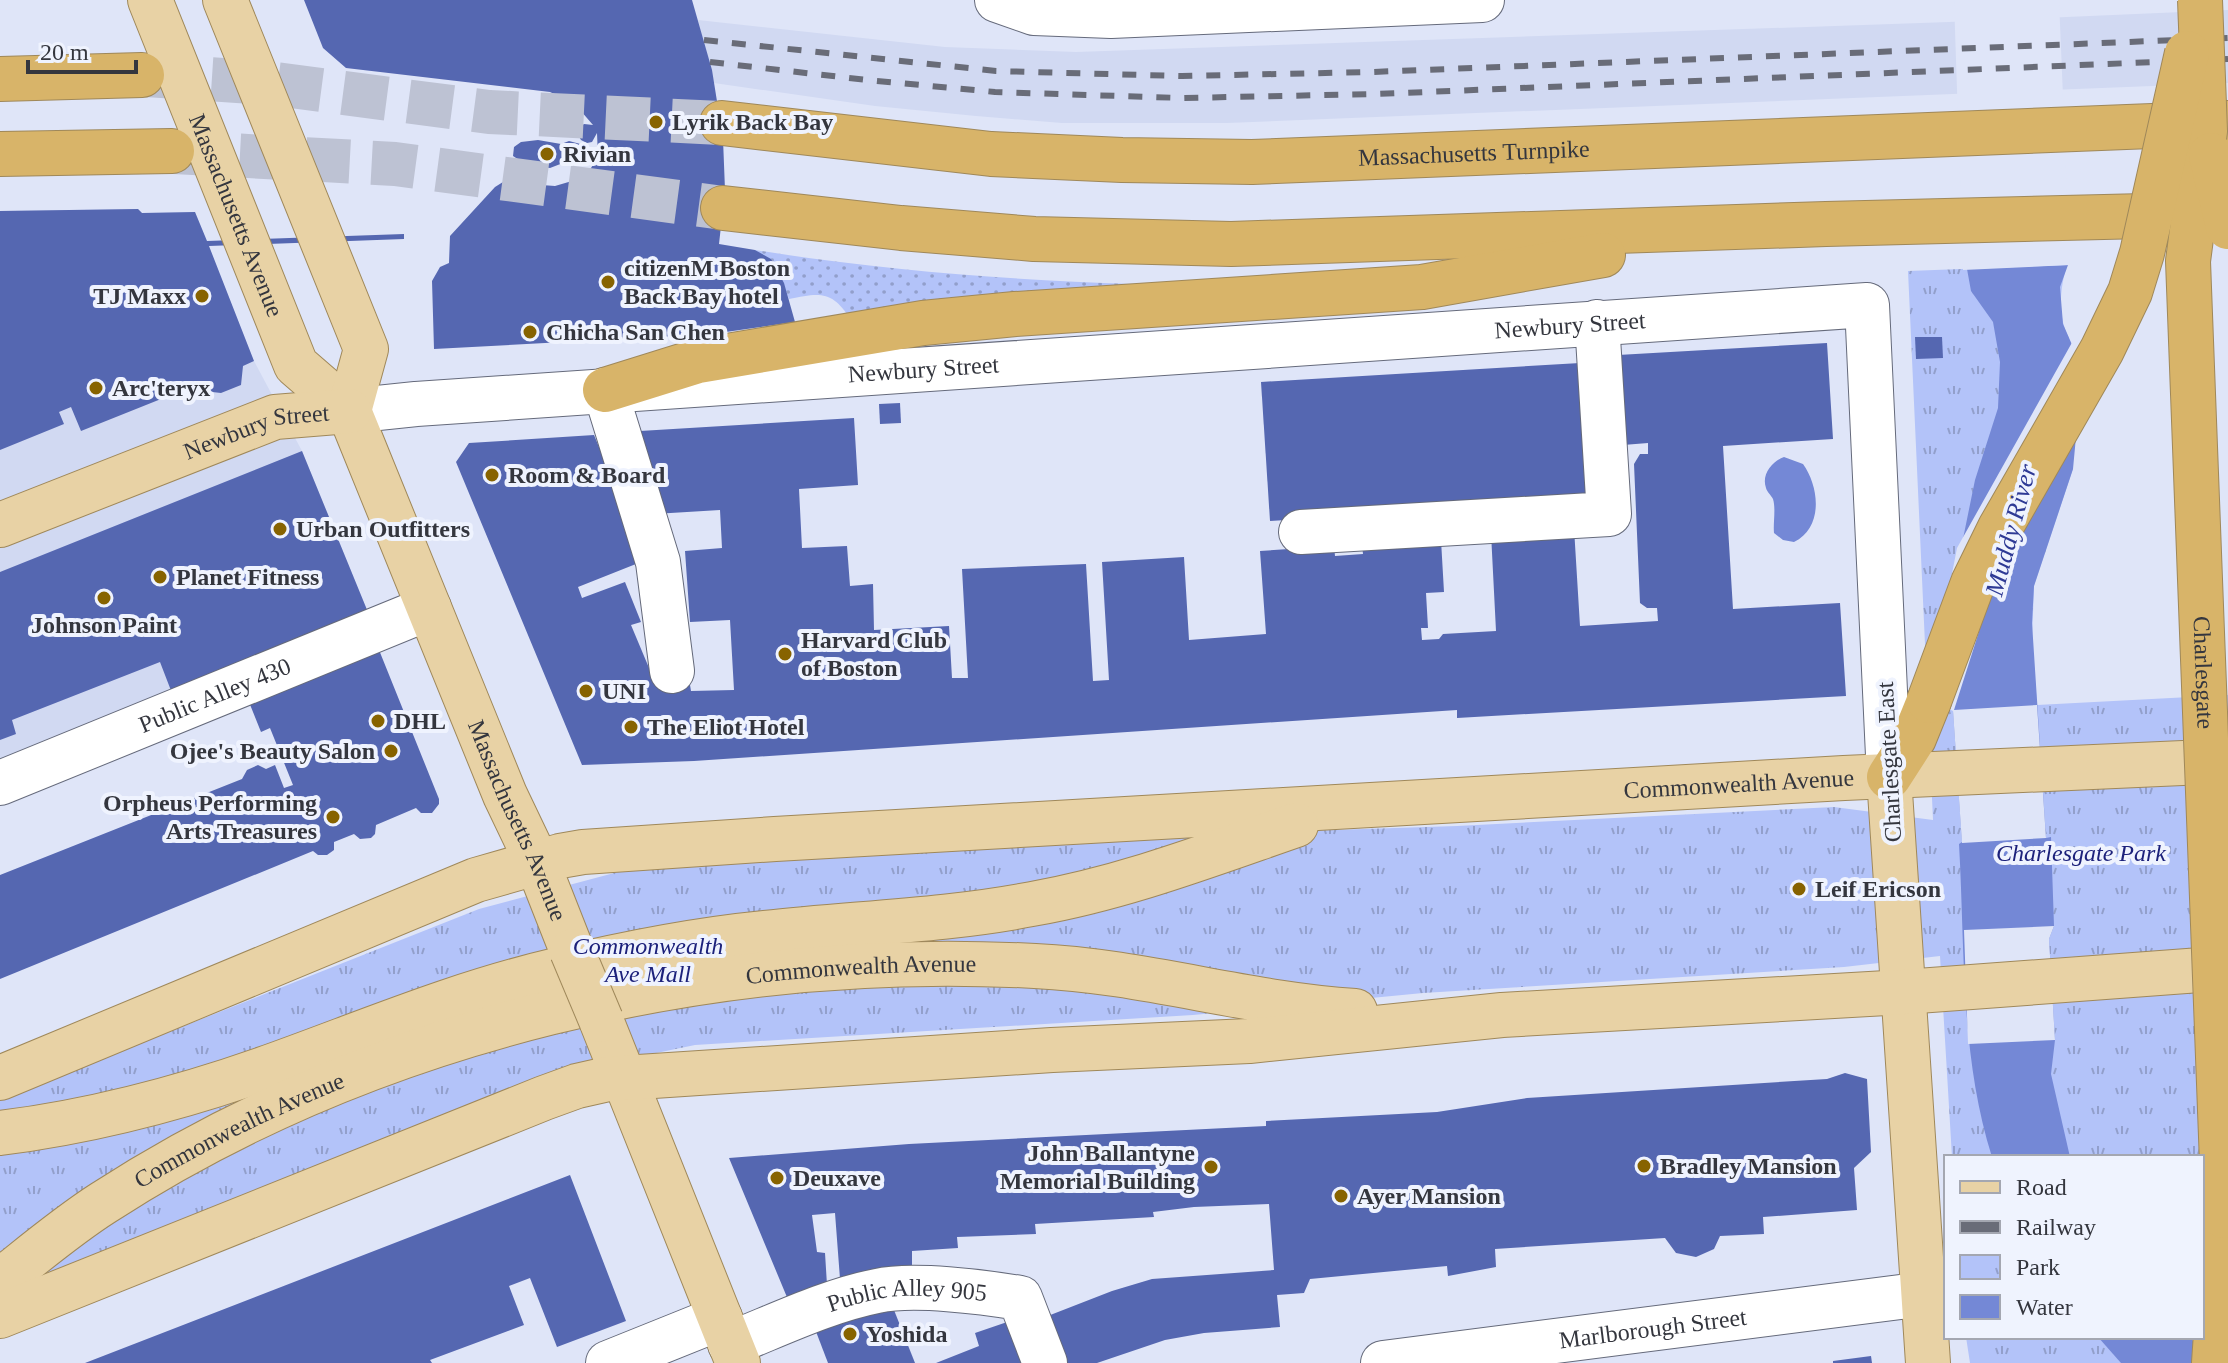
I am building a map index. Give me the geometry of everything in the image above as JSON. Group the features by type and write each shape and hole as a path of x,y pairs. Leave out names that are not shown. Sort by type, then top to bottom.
{"highway":[{"path":"2200,0 2228,76"},
{"path":"1889,777 1914,738 1973,583 2102,350 2130,292 2142,253 2200,0"},
{"name":"Charlesgate","path":"2200,0 2228,227"},
{"path":"0,79 142,75"},
{"name":"Massachusetts Turnpike","path":"722,123 991,154 1169,161 1384,158 2065,130 2217,127"},
{"name":"Charlesgate","path":"2214,1363 2226,1232 2188,261 2217,127"},
{"path":"0,154 172,151"},
{"path":"723,208 967,234 1166,244 1298,243 2228,213"},
{"path":"605,390 698,361 923,323 1422,287 1761,226"}],"main road":[{"name":"Massachusetts Avenue","path":"150,0 296,365 349,411 505,795 537,862 729,1342"},
{"path":"225,0 366,349 349,411"},
{"name":"Newbury Street","path":"0,525 275,417 349,411"},
{"name":"Commonwealth Avenue","path":"0,1078 476,880 583,852 1392,804 2228,761"},
{"name":"Charlesgate East","path":"1889,777 1928,1363"},
{"name":"Commonwealth Avenue","path":"0,1133 87,1120 182,1095 279,1063 403,1015 554,971 717,939 918,920 1041,903 1128,882 1319,818 1392,804"},
{"name":"Commonwealth Avenue","path":"0,1281 78,1220 131,1185 307,1095 366,1071 490,1029 653,991 842,966 972,963 1104,972 1320,1008 1502,1015"},
{"name":"Commonwealth Avenue","path":"0,1316 544,1098 577,1086 623,1077 1249,1041 1502,1015 1904,992 2228,968"}],"street":[{"path":"997,0 1034,13 1111,16 1482,0"},
{"name":"Newbury Street","path":"349,411 605,390 1867,305"},
{"name":"Charlesgate East","path":"1867,305 1889,777"},
{"path":"1301,532 1609,514 1597,322"},
{"path":"605,390 658,562 672,671"},
{"name":"Public Alley 430","path":"0,783 429,608"},
{"name":"Public Alley 905","path":"729,1342 843,1300 880,1290 984,1292 1020,1298 1045,1363"},
{"name":"Marlborough Street","path":"1383,1363 1659,1345 1924,1294"},
{"path":"608,1363 729,1342"}],"shaded area":[{"path":"2228,10 2228,83 1227,123 1062,123 875,106 714,83 698,20 945,47 1076,52"},
{"path":"138,209 142,213 195,212 254,361 302,451 372,622 0,777 0,211"}],"green space":[{"path":"755,250 943,273 1133,284 1133,295 851,320 838,304 825,296 789,299 776,265"},
{"name":"Commonwealth Ave Mall","path":"2067,265 2061,302 2069,338 2073,469 2034,586 2032,641 2037,705 2228,695 2228,1363 1970,1363 1966,1339 2204,1339 2204,1155 1952,1155 1940,956 1844,967 1423,993 1193,1015 695,1045 545,1076 0,1296 0,1099 479,909 633,868 1179,835 1457,826 1834,807 1933,820 1908,271"}],"water":[{"name":"Muddy River","path":"2068,265 2060,287 2063,324 2073,347 2077,426 2073,469 2034,586 2032,623 2046,838 2051,837 2054,926 2049,939 2055,1040 2051,1074 2070,1155 1991,1155 1974,1080 1969,1041 1959,844 1962,842 1949,652 1955,578 1975,480 1998,408 2000,362 1993,322 1971,291 1967,269"},
{"path":"1784,457 1803,464 1815,496 1816,507 1810,527 1794,542 1783,540 1774,533 1774,503 1765,483 1769,469"},
{"path":"2100,1339 2191,1339 2223,1363 2121,1363"}],"pier":[{"path":"1954,0 2059,0 2070,265 1963,270"},
{"path":"2074,339 2080,356 2025,526 1990,597 1954,710 2037,705 2046,838 1962,843 1953,711 1949,709 1945,652 1948,594 1957,548"},
{"path":"2054,926 2049,939 2055,1040 1968,1044 1964,930"}],"building":[{"path":"304,0 692,0 712,70 723,139 725,190 719,244 755,250 771,259 784,283 795,322 712,334 434,349 432,281 440,267 449,263 450,236 503,182 555,186 572,181 591,168 598,157 597,133 592,142 581,140 578,135 580,127 593,125 574,103 550,92 346,68 323,48"},
{"name":"Rivian","path":"538,140 561,144 569,141 588,146 576,158 550,168 527,165 513,156 514,147 521,142"},
{"path":"138,209 142,213 195,212 207,241 404,234 404,239 209,246 254,361 243,366 241,385 221,393 186,389 81,431 71,407 59,412 64,424 0,450 0,211"},
{"path":"1915,337 1942,337 1943,358 1916,359"},
{"path":"1827,343 1833,439 1723,446 1733,609 1840,603 1846,696 1457,718 1457,710 694,761 582,765 456,462 469,443 594,435 646,560 578,587 582,598 625,582 641,622 631,625 657,687 690,685 691,691 734,690 730,620 690,622 685,551 722,548 720,510 654,514 640,431 854,418 858,485 799,489 802,548 847,546 850,586 873,584 874,630 949,626 952,678 968,678 962,569 1086,564 1093,681 1109,680 1102,562 1184,557 1189,640 1266,634 1260,551 1334,546 1335,556 1363,554 1362,545 1441,540 1444,592 1426,593 1428,628 1421,628 1422,640 1439,639 1443,634 1496,631 1491,533 1574,528 1580,626 1658,621 1657,608 1647,608 1640,603 1634,464 1640,454 1648,454 1648,443 1623,445 1618,355"},
{"path":"1580,363 1588,501 1270,521 1261,382"},
{"path":"900,403 901,423 880,424 879,404"},
{"path":"302,451 372,622 175,701 160,662 12,720 16,734 0,740 0,572"},
{"path":"375,640 439,799 432,813 421,813 416,808 376,825 371,838 360,839 354,834 334,842 334,850 327,855 318,855 313,851 0,979 0,875 242,779 247,770 258,765 266,769 275,765 284,788 293,785 270,728 261,732 245,692"},
{"path":"1845,1073 1867,1079 1871,1152 1854,1168 1857,1210 1763,1217 1764,1234 1720,1236 1714,1249 1696,1257 1676,1253 1665,1238 1495,1249 1496,1267 1448,1276 1447,1266 1310,1279 1304,1293 1277,1295 1280,1327 1204,1333 1165,1340 1097,1363 1055,1363 1040,1319 1152,1279 1274,1270 1269,1204 1194,1207 1153,1212 1154,1217 1035,1224 1036,1234 957,1237 958,1248 912,1251 912,1278 841,1292 835,1213 812,1215 817,1252 825,1253 828,1301 794,1314 729,1158 909,1144 1266,1126 1266,1121 1437,1112 1527,1098 1827,1079"},
{"path":"570,1175 626,1321 557,1347 530,1278 509,1286 524,1325 430,1360 432,1363 85,1363"},
{"path":"890,1300 915,1363 828,1363 815,1329"},
{"path":"1013,1320 1031,1363 936,1363 979,1346 975,1333"},
{"path":"1871,1356 1872,1363 1833,1363 1833,1361"}],"tunnel":[{"path":"146,75 268,83 489,112 722,123"},
{"path":"174,152 395,164 723,208"}],"railway":[{"path":"704,40 996,71 1182,76 1372,72 2228,38"},
{"path":"710,62 995,92 1182,98 1377,94 2228,59"}],"place":[{"name":"Lyrik Back Bay","path":"656,122"},
{"name":"Rivian","path":"547,154"},
{"name":"citizenM Boston Back Bay hotel","path":"608,282"},
{"name":"TJ Maxx","path":"202,296"},
{"name":"Chicha San Chen","path":"530,332"},
{"name":"Arc'teryx","path":"96,388"},
{"name":"Room & Board","path":"492,475"},
{"name":"Urban Outfitters","path":"280,529"},
{"name":"Planet Fitness","path":"160,577"},
{"name":"Johnson Paint","path":"104,598"},
{"name":"Harvard Club of Boston","path":"785,654"},
{"name":"UNI","path":"586,691"},
{"name":"DHL","path":"378,721"},
{"name":"The Eliot Hotel","path":"631,727"},
{"name":"Ojee's Beauty Salon","path":"391,751"},
{"name":"Orpheus Performing Arts Treasures","path":"333,817"},
{"name":"Leif Ericson","path":"1799,889"},
{"name":"Bradley Mansion","path":"1644,1166"},
{"name":"John Ballantyne Memorial Building","path":"1211,1167"},
{"name":"Deuxave","path":"777,1178"},
{"name":"Ayer Mansion","path":"1341,1196"},
{"name":"Yoshida","path":"850,1334"}],"park label":[{"name":"Charlesgate Park","path":"2081,853"}]}
